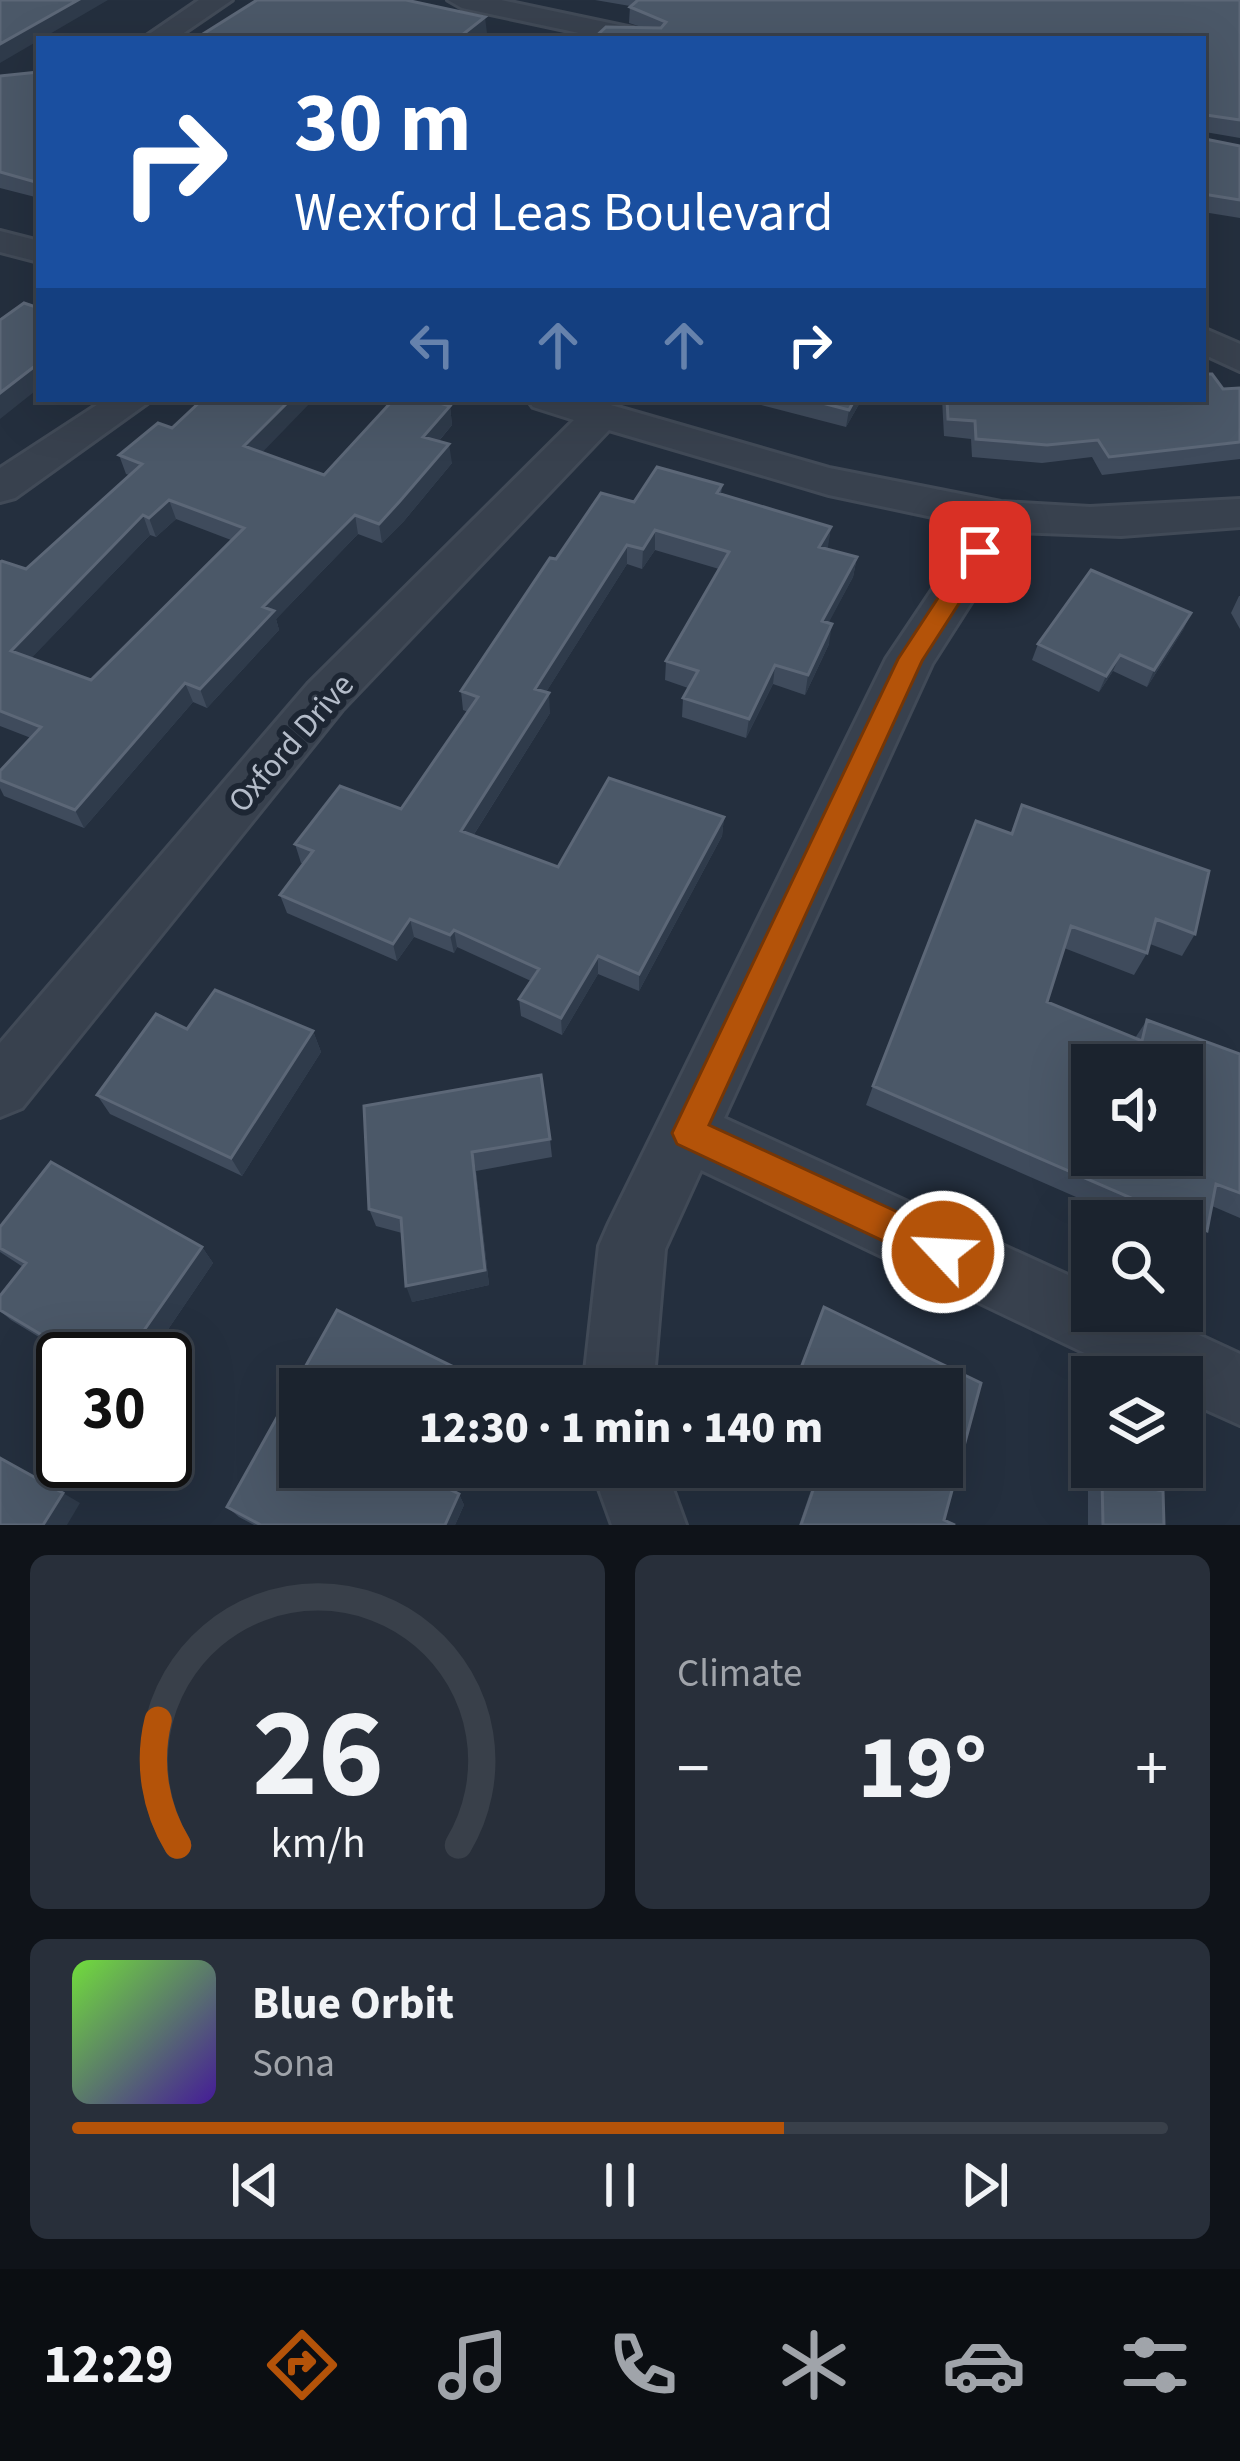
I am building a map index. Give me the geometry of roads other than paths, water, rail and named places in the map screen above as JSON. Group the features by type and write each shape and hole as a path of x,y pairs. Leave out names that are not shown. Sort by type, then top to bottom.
{"street":[{"path":"161,36 218,0"},
{"path":"462,0 634,36"},
{"path":"538,36 558,19"},
{"path":"0,241 36,251"},
{"path":"1206,341 1240,359"},
{"path":"0,488 129,402"},
{"path":"557,402 860,488 1004,517 1150,521 1240,513"},
{"name":"Oxford Drive","path":"0,1088 325,697 500,524 601,415"},
{"path":"620,1368 632,1246 910,659 1004,517"},
{"path":"689,1133 1240,1390"},
{"path":"636,1488 649,1525"}]}
